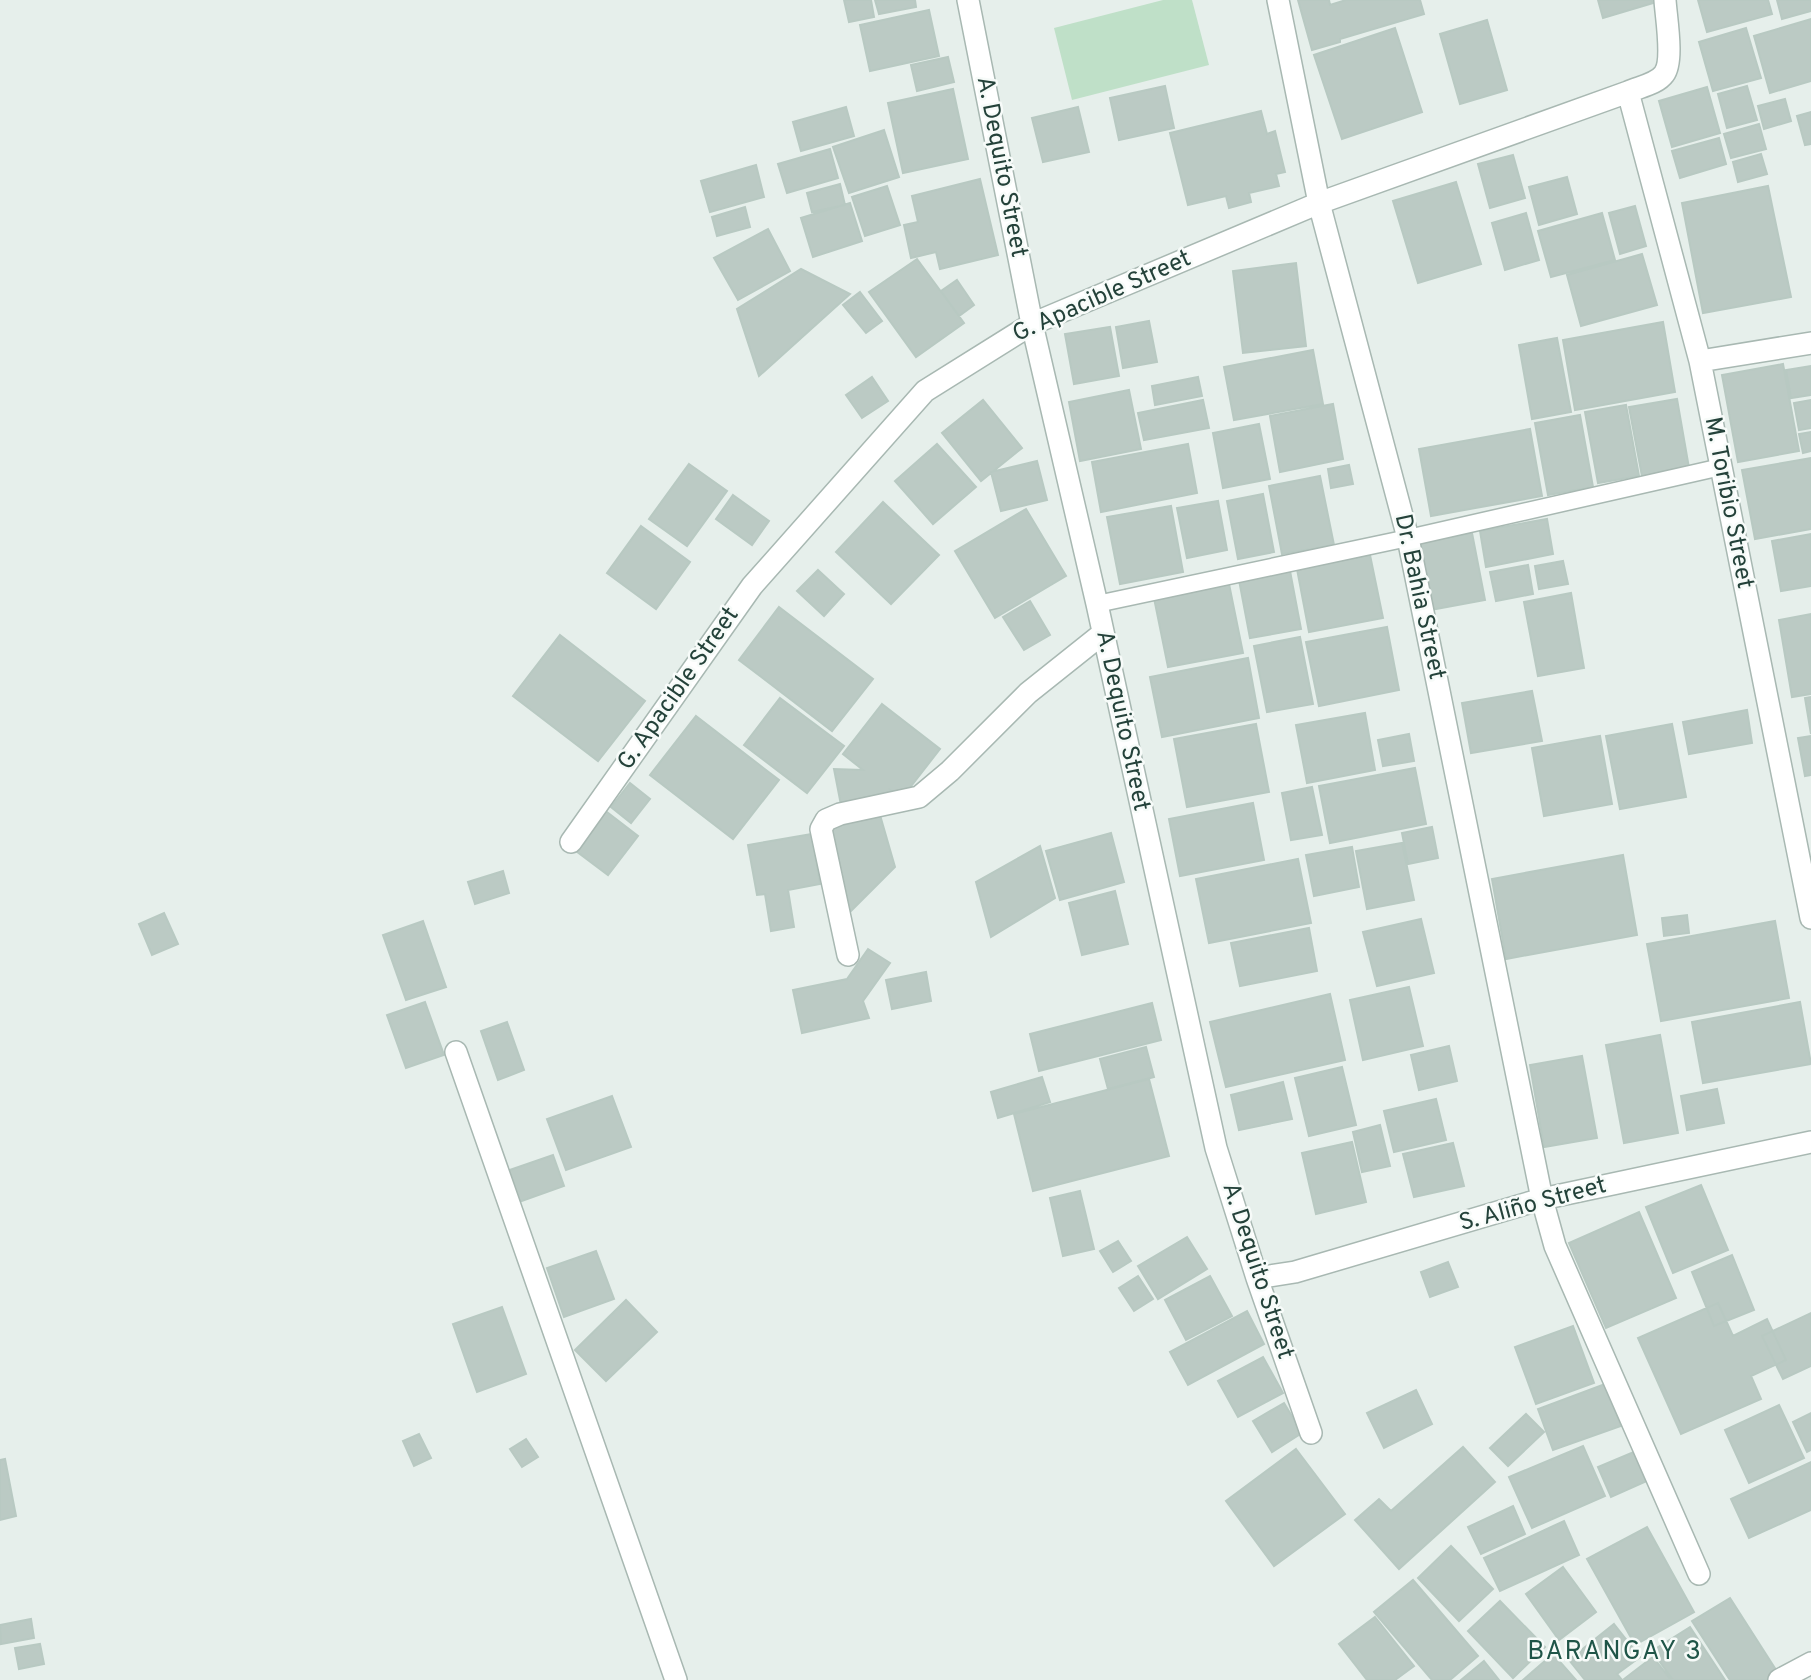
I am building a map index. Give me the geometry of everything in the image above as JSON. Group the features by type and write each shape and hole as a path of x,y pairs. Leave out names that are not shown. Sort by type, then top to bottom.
{"street":[{"name":"A. Dequito Street","path":"968,0 1032,324 1097,604 1216,1148 1257,1278 1311,1433"},
{"name":"Dr. Bahia Street","path":"1278,0 1319,203 1408,538 1542,1199 1555,1246 1699,1574"},
{"name":"G. Apacible Street","path":"571,842 752,586 925,391 1032,324 1319,203 1657,80 1665,74 1669,61 1665,0"},
{"name":"M. Toribio Street","path":"1628,92 1700,361 1811,918"},
{"path":"1700,361 1811,343"},
{"path":"848,955 821,829 826,820 840,814 919,797 950,771 1028,692 1102,634"},
{"path":"456,1052 676,1680"},
{"name":"S. Aliño Street","path":"1257,1278 1295,1272 1542,1199 1811,1142"},
{"path":"1779,1680 1811,1662"}],"lane":[{"path":"1097,604 1408,538 1721,467"}],"green space":[{"path":"1163,0 1192,0 1209,65 1072,100 1054,28"}],"building":[{"path":"844,0 871,0 874,17 849,22"},
{"path":"875,0 915,0 916,7 879,14"},
{"path":"1298,0 1329,0 1330,5 1346,0 1420,0 1424,14 1312,50"},
{"path":"1598,0 1652,0 1653,3 1603,18"},
{"path":"1698,0 1768,0 1772,14 1707,32"},
{"path":"1777,0 1811,0 1811,11 1782,19"},
{"path":"929,10 939,56 870,71 860,25"},
{"path":"1811,19 1811,81 1770,93 1754,36"},
{"path":"1487,20 1507,90 1460,104 1440,34"},
{"path":"1395,28 1422,112 1342,139 1314,55"},
{"path":"1746,28 1761,78 1713,91 1699,42"},
{"path":"948,57 954,82 917,91 911,65"},
{"path":"1165,86 1174,128 1119,140 1110,98"},
{"path":"1747,86 1757,120 1727,128 1718,94"},
{"path":"1707,87 1720,133 1672,147 1659,101"},
{"path":"953,89 968,159 903,173 888,103"},
{"path":"1785,99 1791,121 1764,129 1758,106"},
{"path":"846,107 854,136 801,151 793,122"},
{"path":"1078,107 1089,152 1043,162 1032,118"},
{"path":"1261,111 1267,134 1275,131 1285,172 1276,174 1279,186 1249,193 1251,202 1229,208 1226,196 1188,205 1170,133"},
{"path":"1811,112 1811,144 1805,145 1797,116"},
{"path":"1759,124 1766,149 1731,158 1724,134"},
{"path":"884,130 899,177 849,193 833,147"},
{"path":"1719,138 1726,164 1680,178 1672,151"},
{"path":"830,149 838,178 787,193 778,164"},
{"path":"1761,154 1767,174 1738,182 1733,162"},
{"path":"1513,155 1525,198 1490,208 1478,164"},
{"path":"756,165 764,197 710,212 701,181"},
{"path":"1567,177 1577,214 1539,225 1529,187"},
{"path":"980,179 998,255 940,269 936,252 911,258 904,225 918,222 912,196"},
{"path":"1456,182 1481,264 1418,283 1393,201"},
{"path":"840,184 845,205 812,212 807,193"},
{"path":"887,186 900,225 865,236 852,197"},
{"path":"1768,186 1791,297 1703,313 1682,203"},
{"path":"850,203 862,241 813,257 801,218"},
{"path":"1635,206 1646,246 1620,254 1609,213"},
{"path":"745,207 750,227 717,236 712,217"},
{"path":"1526,213 1539,260 1505,270 1492,223"},
{"path":"1602,213 1615,260 1551,277 1538,231"},
{"path":"768,229 790,271 738,300 714,258"},
{"path":"1642,254 1657,305 1581,326 1567,275"},
{"path":"917,259 964,323 916,357 869,292"},
{"path":"1296,263 1306,346 1243,353 1233,271"},
{"path":"801,269 850,294 759,376 737,309"},
{"path":"957,280 974,305 959,316 941,291"},
{"path":"860,292 882,321 866,333 843,305"},
{"path":"1149,321 1157,362 1123,368 1116,327"},
{"path":"1663,322 1675,392 1575,410 1563,340"},
{"path":"1110,327 1119,376 1074,384 1065,334"},
{"path":"1557,338 1571,412 1532,419 1519,345"},
{"path":"1313,350 1323,404 1234,420 1224,367"},
{"path":"1783,364 1799,451 1738,462 1722,375"},
{"path":"1811,366 1811,395 1791,398 1786,370"},
{"path":"872,377 888,401 862,418 846,395"},
{"path":"1198,377 1202,396 1155,405 1152,386"},
{"path":"1129,390 1141,449 1080,461 1069,402"},
{"path":"1677,399 1689,468 1642,476 1629,407"},
{"path":"983,400 1022,448 981,481 942,433"},
{"path":"1203,400 1209,428 1144,440 1138,413"},
{"path":"1811,400 1811,428 1799,430 1794,403"},
{"path":"1333,404 1343,459 1280,472 1270,416"},
{"path":"1626,405 1639,476 1598,483 1585,412"},
{"path":"1580,415 1593,487 1548,495 1535,423"},
{"path":"1259,424 1270,479 1223,488 1213,433"},
{"path":"1530,429 1542,496 1431,516 1419,449"},
{"path":"1811,432 1811,451 1803,453 1799,434"},
{"path":"937,444 976,487 933,524 895,481"},
{"path":"1188,444 1197,493 1101,512 1092,462"},
{"path":"1811,458 1811,529 1755,539 1742,470"},
{"path":"1037,461 1047,500 1001,511 991,472"},
{"path":"689,464 727,491 687,546 649,519"},
{"path":"1349,465 1353,484 1331,488 1328,469"},
{"path":"1320,476 1334,545 1282,554 1269,486"},
{"path":"1263,494 1274,552 1238,559 1227,501"},
{"path":"733,495 769,521 752,545 716,519"},
{"path":"1218,501 1227,550 1187,558 1177,508"},
{"path":"883,502 939,555 891,604 836,552"},
{"path":"1171,506 1183,572 1120,584 1107,517"},
{"path":"1026,509 1066,576 995,618 955,551"},
{"path":"1547,519 1553,554 1486,567 1480,531"},
{"path":"641,526 690,562 656,609 607,573"},
{"path":"1472,533 1485,600 1425,611 1413,544"},
{"path":"1811,534 1811,586 1781,591 1772,541"},
{"path":"1370,555 1383,618 1309,632 1297,569"},
{"path":"1563,561 1568,584 1539,589 1535,566"},
{"path":"1528,565 1533,594 1496,601 1490,572"},
{"path":"818,570 844,594 824,616 797,591"},
{"path":"1290,571 1301,629 1250,638 1239,580"},
{"path":"1229,584 1243,653 1168,667 1154,598"},
{"path":"1571,593 1584,668 1538,676 1524,602"},
{"path":"1030,601 1050,635 1024,650 1003,617"},
{"path":"779,607 873,679 832,731 739,660"},
{"path":"1811,614 1811,694 1792,697 1779,620"},
{"path":"1387,627 1399,690 1319,706 1306,642"},
{"path":"560,635 645,701 598,761 513,696"},
{"path":"1300,637 1313,704 1267,712 1254,646"},
{"path":"1248,658 1259,718 1162,737 1150,677"},
{"path":"1532,691 1542,741 1471,753 1462,703"},
{"path":"1811,697 1811,734 1805,698"},
{"path":"780,698 844,746 807,793 744,745"},
{"path":"882,704 940,749 901,799 890,790 891,797 841,805 834,769 863,770 843,754"},
{"path":"1747,710 1752,743 1689,754 1683,722"},
{"path":"1365,713 1375,770 1307,783 1296,725"},
{"path":"696,716 779,780 733,839 650,775"},
{"path":"1256,724 1269,792 1187,807 1174,739"},
{"path":"1672,724 1686,797 1620,809 1606,736"},
{"path":"1409,734 1414,761 1383,766 1378,740"},
{"path":"1600,736 1612,804 1544,816 1532,748"},
{"path":"1811,736 1811,775 1805,776 1798,738"},
{"path":"1415,768 1426,824 1330,843 1319,786"},
{"path":"630,783 650,799 631,823 611,807"},
{"path":"1312,787 1322,835 1291,840 1282,793"},
{"path":"1253,803 1264,860 1180,876 1169,819"},
{"path":"603,809 638,836 608,875 572,848"},
{"path":"880,815 895,867 847,915 829,828"},
{"path":"1432,827 1438,858 1408,864 1402,833"},
{"path":"1111,833 1124,882 1060,900 1046,851"},
{"path":"812,834 820,884 788,890 794,927 771,931 765,894 757,895 748,845"},
{"path":"1402,843 1414,900 1367,909 1356,851"},
{"path":"1040,846 1055,898 991,937 976,882"},
{"path":"1352,847 1359,887 1314,896 1306,855"},
{"path":"1623,855 1637,935 1506,959 1492,879"},
{"path":"1298,859 1311,923 1209,943 1196,879"},
{"path":"503,871 509,893 475,904 468,882"},
{"path":"1115,891 1128,944 1082,955 1069,903"},
{"path":"164,913 178,944 152,955 139,924"},
{"path":"1687,915 1689,933 1664,936 1662,918"},
{"path":"1421,919 1434,973 1377,986 1363,932"},
{"path":"423,921 446,987 406,1000 383,935"},
{"path":"1775,921 1789,998 1661,1021 1647,944"},
{"path":"1309,928 1317,971 1240,986 1231,943"},
{"path":"868,949 890,963 863,1001 869,1018 802,1033 793,990 847,979"},
{"path":"926,972 931,1001 892,1009 886,980"},
{"path":"1409,987 1423,1046 1363,1060 1350,1000"},
{"path":"1330,994 1345,1060 1226,1087 1210,1022"},
{"path":"425,1002 444,1055 406,1068 387,1015"},
{"path":"1800,1002 1811,1064 1703,1083 1692,1022"},
{"path":"1152,1003 1161,1040 1039,1071 1030,1034"},
{"path":"507,1022 524,1070 498,1080 481,1031"},
{"path":"1660,1035 1678,1133 1624,1143 1606,1045"},
{"path":"1449,1046 1457,1081 1419,1090 1411,1055"},
{"path":"1146,1047 1154,1077 1108,1089 1100,1059"},
{"path":"1582,1056 1597,1138 1544,1147 1530,1065"},
{"path":"1342,1067 1356,1125 1309,1136 1295,1078"},
{"path":"1042,1077 1050,1102 998,1118 991,1092"},
{"path":"1149,1079 1169,1156 1033,1191 1014,1114"},
{"path":"1283,1082 1292,1119 1239,1130 1231,1095"},
{"path":"1717,1089 1724,1123 1687,1130 1681,1096"},
{"path":"612,1096 631,1147 566,1170 547,1119"},
{"path":"1436,1099 1446,1140 1394,1152 1384,1111"},
{"path":"1380,1125 1390,1166 1362,1172 1353,1132"},
{"path":"1352,1142 1366,1202 1316,1214 1302,1153"},
{"path":"1453,1143 1464,1186 1414,1197 1403,1154"},
{"path":"553,1155 564,1186 519,1202 507,1171"},
{"path":"1701,1185 1728,1250 1673,1273 1646,1207"},
{"path":"1080,1191 1094,1249 1063,1256 1050,1198"},
{"path":"1639,1212 1676,1298 1606,1328 1569,1243"},
{"path":"1187,1237 1207,1269 1158,1299 1138,1266"},
{"path":"1118,1241 1131,1261 1113,1272 1100,1251"},
{"path":"596,1251 614,1299 564,1317 547,1268"},
{"path":"1732,1255 1754,1310 1714,1326 1692,1272"},
{"path":"1448,1262 1458,1287 1430,1297 1421,1272"},
{"path":"1138,1276 1153,1299 1134,1311 1119,1288"},
{"path":"1210,1276 1232,1316 1186,1340 1165,1300"},
{"path":"626,1300 657,1332 606,1381 575,1350"},
{"path":"1718,1303 1733,1336 1767,1319 1786,1360 1751,1376 1761,1399 1681,1434 1638,1338"},
{"path":"502,1307 526,1374 477,1392 453,1324"},
{"path":"1247,1311 1264,1344 1188,1385 1170,1352"},
{"path":"1811,1313 1811,1366 1783,1379 1762,1336"},
{"path":"1573,1326 1594,1383 1536,1404 1515,1347"},
{"path":"1263,1357 1283,1393 1238,1417 1218,1381"},
{"path":"1605,1384 1621,1426 1553,1450 1538,1409"},
{"path":"1416,1390 1432,1424 1384,1448 1367,1413"},
{"path":"1284,1403 1302,1433 1272,1452 1253,1421"},
{"path":"1779,1405 1804,1458 1749,1483 1725,1430"},
{"path":"1811,1413 1811,1450 1807,1452 1793,1422"},
{"path":"1526,1414 1544,1432 1508,1466 1490,1448"},
{"path":"419,1434 431,1458 414,1466 403,1441"},
{"path":"526,1439 538,1457 522,1467 510,1449"},
{"path":"1583,1446 1605,1496 1532,1528 1509,1477"},
{"path":"1463,1447 1495,1482 1399,1569 1355,1520 1379,1499 1391,1511"},
{"path":"1296,1449 1345,1514 1274,1566 1226,1501"},
{"path":"1636,1451 1649,1480 1611,1497 1598,1467"},
{"path":"5,1459 16,1516 0,1520 0,1460"},
{"path":"1811,1462 1811,1510 1749,1538 1731,1499"},
{"path":"1513,1506 1525,1534 1481,1554 1468,1527"},
{"path":"1564,1521 1579,1555 1500,1591 1484,1558"},
{"path":"1647,1527 1694,1612 1635,1645 1587,1559"},
{"path":"1451,1546 1493,1589 1459,1621 1418,1578"},
{"path":"1563,1567 1596,1612 1559,1640 1526,1594"},
{"path":"1413,1580 1478,1656 1450,1680 1432,1680 1374,1612"},
{"path":"1730,1598 1778,1673 1767,1680 1730,1680 1692,1621"},
{"path":"1500,1601 1545,1647 1513,1678 1468,1631"},
{"path":"1375,1617 1414,1666 1395,1680 1367,1680 1339,1644"},
{"path":"31,1619 34,1638 1,1644 0,1625"},
{"path":"1614,1624 1640,1657 1617,1674 1622,1680 1585,1680 1569,1660"},
{"path":"1690,1627 1725,1680 1673,1680 1652,1651"},
{"path":"40,1644 44,1664 19,1669 15,1648"},
{"path":"1553,1654 1576,1680 1523,1680"},
{"path":"1653,1657 1671,1680 1624,1679"},
{"path":"1484,1661 1499,1680 1461,1680"}],"district":[{"name":"BARANGAY 3","path":"1615,1652"}]}
